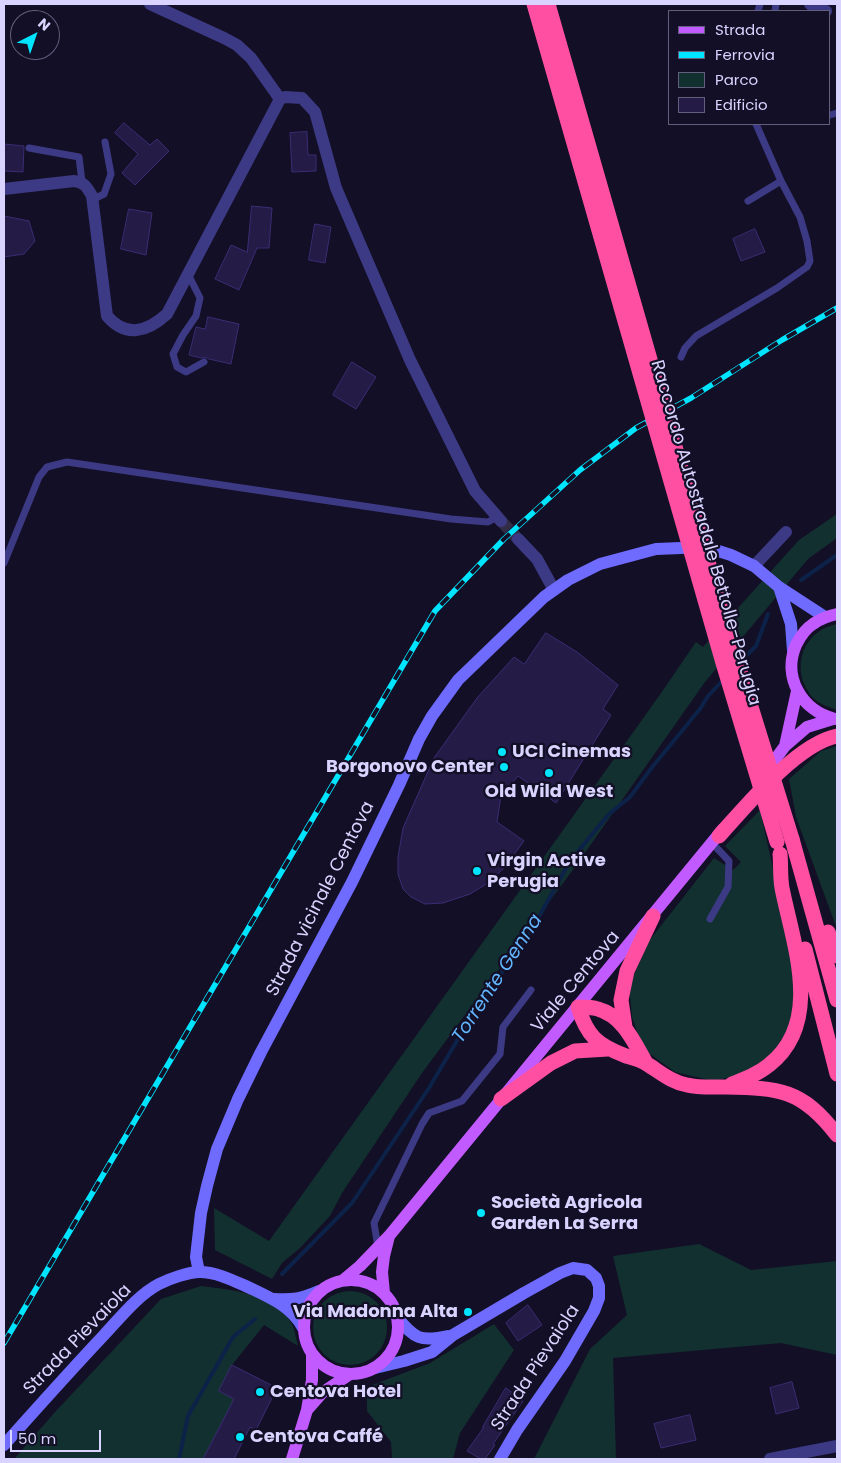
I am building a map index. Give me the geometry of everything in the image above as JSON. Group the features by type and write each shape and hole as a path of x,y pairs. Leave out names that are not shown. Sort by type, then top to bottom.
{"highway":[{"name":"Raccordo Autostradale Bettolle-Perugia","path":"534,4 722,663 778,848 837,1074"},
{"path":"548,4 731,642 792,838 837,1000"},
{"path":"715,840 749,802 791,761 811,747 830,737 837,736"},
{"path":"792,838 809,869 837,956"},
{"path":"723,1087 750,1077 769,1066 783,1052 794,1034 800,1016 801,984 798,959 782,886 778,848"},
{"path":"625,1027 621,1000 627,971 653,916"},
{"path":"646,1063 625,1027 609,1014 597,1008 578,1007 588,1033 608,1049 646,1063 664,1076 685,1085 773,1089 791,1095 808,1104 825,1118 837,1135"},
{"path":"501,1099 551,1063 575,1051 608,1049"}],"main road":[{"path":"831,615 811,625 800,637 793,652 791,665 792,678 797,691 806,704 818,713 835,719"},
{"path":"785,746 797,691"},
{"path":"785,746 807,727 835,719"},
{"name":"Viale Centova","path":"342,1280 360,1266 389,1236 715,840 785,746"},
{"name":"Viale Centova","path":"384,1293 382,1272 389,1236"},
{"path":"342,1280 355,1280 368,1283 384,1293 391,1302 397,1317 398,1327 394,1346 383,1362 365,1372 350,1374 332,1370 312,1354 306,1341 304,1328 305,1314 310,1302 319,1292 330,1284 342,1280"},
{"path":"292,1459 307,1410 312,1380 312,1354"},
{"path":"307,1410 322,1393 350,1374"}],"street":[{"path":"150,4 237,45 251,58 280,99"},
{"path":"810,4 823,10"},
{"path":"4,189 63,181 82,182 88,187 92,200 107,316 114,324 124,330 146,329 167,314 280,99 286,97 302,98 315,112 336,188 410,360 475,491 499,519"},
{"path":"754,566 786,532"},
{"path":"518,539 537,559 554,590"},
{"name":"Strada vicinale Centova","path":"199,1272 196,1257 201,1213 217,1149 238,1099 352,882 419,739 432,716 458,680 544,597 568,580 600,564 656,549 706,547 731,555 754,566 779,587 831,615"},
{"path":"779,587 791,624 793,652"},
{"name":"Strada Pievaiola","path":"453,1336 560,1273 573,1268 587,1270 596,1278 599,1286 599,1298 594,1311 565,1361 517,1430 500,1459"},
{"name":"Strada Pievaiola","path":"4,1445 62,1380 141,1297 159,1284 199,1272 225,1277 274,1299"},
{"path":"274,1299 294,1300 319,1292"},
{"path":"274,1299 289,1309 304,1328"},
{"path":"397,1317 415,1336 432,1340 453,1336"},
{"path":"375,1368 432,1352 453,1336"},
{"path":"770,1459 837,1446"}],"lane":[{"path":"681,357 685,348 696,336 777,288 807,267 810,261 800,217 781,181 756,125"},
{"path":"92,200 104,194 111,174 106,142"},
{"path":"29,148 78,157 82,182"},
{"path":"748,201 781,181"},
{"path":"188,274 200,298 196,316 173,354 177,367 186,372 204,362"},
{"path":"4,563 39,477 47,467 67,462 451,519 488,522 499,519"},
{"path":"710,918 728,887 728,861 715,840"},
{"path":"378,1247 374,1223 422,1124 429,1113 462,1101 500,1054 503,1027 531,990"}],"green space":[{"path":"837,514 837,538 808,559 705,682 575,867 422,1073 342,1193 330,1216 300,1248 282,1263 272,1279 215,1250 214,1208 269,1241 696,642 703,647 799,540"},
{"path":"837,624 837,710 822,704 811,696 802,678 801,659 813,636"},
{"path":"837,746 837,929 796,817 789,779 821,751"},
{"path":"760,810 794,963 794,1015 779,1046 752,1072 713,1081 675,1072 643,1049 632,1017 629,986 649,941 714,858 733,870 741,862 725,846"},
{"path":"699,1244 751,1270 837,1261 837,1355 781,1343 613,1358 616,1459 534,1459 590,1349 627,1315 613,1256"},
{"path":"201,1286 225,1289 264,1299 284,1314 292,1324 298,1346 264,1325 232,1365 219,1391 234,1399 203,1459 14,1459 55,1412 161,1299"},
{"path":"350,1291 371,1297 381,1307 387,1328 381,1349 371,1359 350,1365 329,1359 319,1349 313,1328 319,1307 329,1297"},
{"path":"494,1324 514,1350 460,1433 453,1459 392,1459 391,1442 367,1411 367,1387 430,1363"}],"building":[{"path":"124,123 150,145 157,139 169,151 135,185 122,173 138,154 115,133"},
{"path":"307,132 308,155 316,155 316,171 292,172 290,133"},
{"path":"4,144 24,146 23,172 4,171"},
{"path":"252,206 272,208 269,248 257,248 239,290 215,279 231,245 247,252"},
{"path":"129,209 152,213 146,255 121,249"},
{"path":"4,216 29,221 35,241 24,254 4,257"},
{"path":"315,224 331,227 325,263 309,260"},
{"path":"755,229 765,252 741,261 733,239"},
{"path":"208,317 239,324 231,364 189,355 196,327 205,329"},
{"path":"352,362 376,377 356,409 333,395"},
{"name":"Borgonovo Center","path":"546,633 577,652 618,685 603,709 611,715 556,803 518,776 501,796 497,822 524,841 504,868 488,883 470,894 443,903 425,904 411,897 403,889 398,874 398,857 403,828 434,758 477,698 514,657 524,664"},
{"path":"528,1305 542,1325 518,1341 506,1323"},
{"path":"232,1365 277,1388 256,1430 250,1427 234,1459 203,1459 234,1399 219,1391"},
{"path":"792,1382 799,1408 776,1414 770,1388"},
{"path":"506,1388 523,1401 493,1444 495,1445 485,1459 481,1459 467,1451 484,1427"},
{"path":"690,1415 696,1440 661,1448 654,1424"}],"waterway":[{"name":"Torrente Genna","path":"801,580 837,555"},
{"name":"Torrente Genna","path":"741,661 756,646 768,614"},
{"name":"Torrente Genna","path":"282,1274 352,1203 429,1088 477,1007 531,931 570,861 609,814 630,797 700,709 708,696 724,679"},
{"name":"Torrente Genna","path":"179,1459 188,1416 233,1337 255,1319"}],"tunnel":[{"path":"501,521 518,539"}],"railway":[{"path":"4,1343 435,611 504,539 580,470 636,428 691,398 782,340 837,308"}],"place":[{"name":"UCI Cinemas","path":"502,752"},
{"name":"Borgonovo Center","path":"504,767"},
{"name":"Old Wild West","path":"549,773"},
{"name":"Virgin Active Perugia","path":"477,871"},
{"name":"Società Agricola Garden La Serra","path":"481,1213"},
{"name":"Via Madonna Alta","path":"468,1312"},
{"name":"Centova Hotel","path":"260,1392"},
{"name":"Centova Caffé","path":"240,1437"}]}
